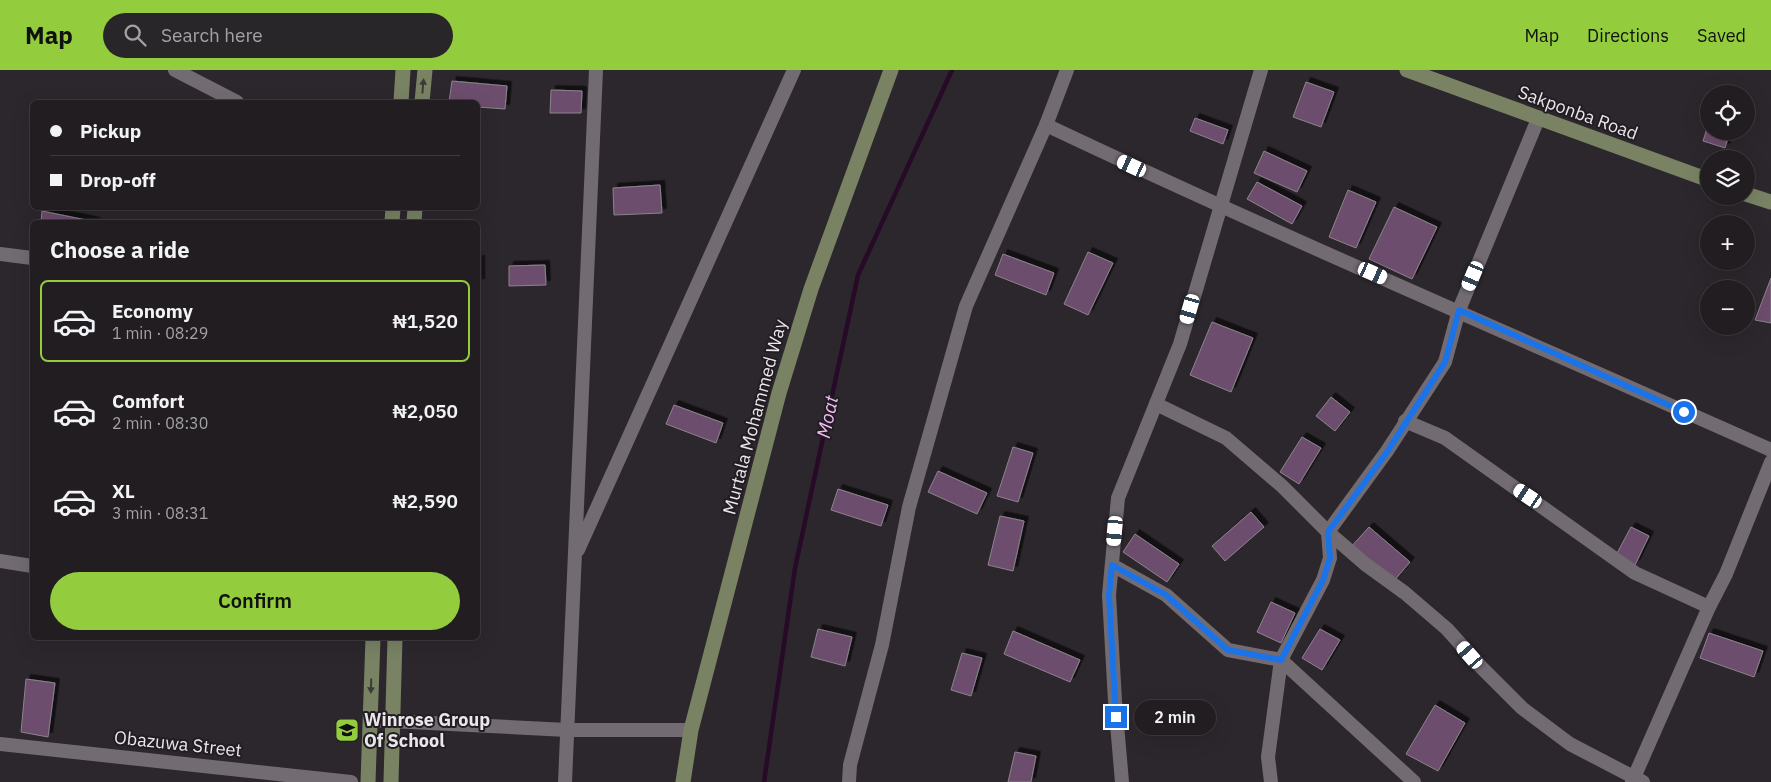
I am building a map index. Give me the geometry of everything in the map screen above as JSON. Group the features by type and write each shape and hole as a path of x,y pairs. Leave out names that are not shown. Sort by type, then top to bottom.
{"main road":[{"path":"401,100 403,70"},
{"path":"422,100 424,70"},
{"name":"Murtala Mohammed Way","path":"682,782 691,730 779,393 811,289 890,70"},
{"name":"Sakponba Road","path":"1408,70 1700,177"},
{"path":"1755,197 1771,202"},
{"path":"368,782 373,640"},
{"path":"391,782 395,640"}],"street":[{"path":"565,782 596,70"},
{"path":"575,558 794,70"},
{"path":"849,782 850,765 882,645 909,506 966,306 1046,125 1067,70"},
{"path":"1122,782 1109,595 1118,498 1180,344 1261,70"},
{"path":"180,71 233,100"},
{"path":"1271,782 1268,757 1281,660 1323,580 1330,558 1328,532 1387,452 1445,362 1459,310 1538,119"},
{"path":"1046,125 1219,207 1459,310 1771,450"},
{"path":"0,254 30,258"},
{"path":"1156,404 1226,438 1282,486 1328,532 1447,629 1481,668 1522,708 1570,744 1637,780 1709,607 1726,574 1771,462"},
{"path":"1406,421 1445,438 1635,573 1709,607"},
{"path":"0,561 30,566"},
{"path":"1112,565 1166,595 1228,650 1281,660 1414,782"},
{"path":"370,720 567,730 691,730"},
{"name":"Obazuwa Street","path":"0,744 352,782"}],"building":[{"path":"452,81 507,86 505,109 480,107 480,100 449,100"},
{"path":"1306,82 1334,92 1321,127 1293,117"},
{"path":"551,90 582,91 581,113 550,113"},
{"path":"1195,118 1228,130 1223,144 1190,131"},
{"path":"1703,140 1727,140 1725,148"},
{"path":"1264,151 1307,171 1297,192 1254,173"},
{"path":"1257,182 1302,206 1292,224 1247,199"},
{"path":"660,185 662,213 614,215 613,188"},
{"path":"1348,190 1376,202 1356,248 1329,237"},
{"path":"1394,207 1437,227 1412,279 1369,259"},
{"path":"42,211 86,220 41,220"},
{"path":"1088,252 1113,263 1088,315 1064,304"},
{"path":"1003,254 1054,273 1046,295 995,275"},
{"path":"545,265 546,285 509,286 509,266"},
{"path":"1771,278 1771,323 1755,320"},
{"path":"1212,322 1253,338 1231,392 1190,375"},
{"path":"1331,397 1350,412 1335,431 1316,416"},
{"path":"674,405 723,423 716,443 666,424"},
{"path":"1302,437 1321,448 1299,484 1280,472"},
{"path":"1013,447 1033,453 1018,502 997,496"},
{"path":"938,471 987,493 977,514 928,492"},
{"path":"838,489 888,505 881,526 831,510"},
{"path":"1251,512 1264,527 1225,561 1212,546"},
{"path":"1000,516 1024,521 1013,571 988,565"},
{"path":"1369,527 1410,562 1393,582 1351,547"},
{"path":"1631,527 1649,536 1635,565 1616,555"},
{"path":"1135,534 1179,564 1167,582 1123,552"},
{"path":"1271,602 1295,613 1281,643 1257,632"},
{"path":"818,629 852,637 845,666 811,657"},
{"path":"1320,629 1340,640 1322,670 1302,658"},
{"path":"1013,631 1080,660 1070,682 1004,654"},
{"path":"1709,633 1763,651 1754,677 1700,658"},
{"path":"962,653 982,658 971,696 951,690"},
{"path":"26,679 55,683 48,737 21,732"},
{"path":"1435,705 1465,723 1438,771 1406,754"},
{"path":"1015,752 1036,756 1031,782 1008,782"}],"waterway":[{"name":"Moat","path":"764,782 795,568 858,275 952,70"}],"place":[{"name":"Winrose Group Of School","path":"347,730"}],"route":[{"path":"1116,717 1109,595 1112,565 1166,595 1228,650 1281,660 1323,580 1330,558 1328,532 1387,452 1445,362 1459,310 1684,412"}]}
